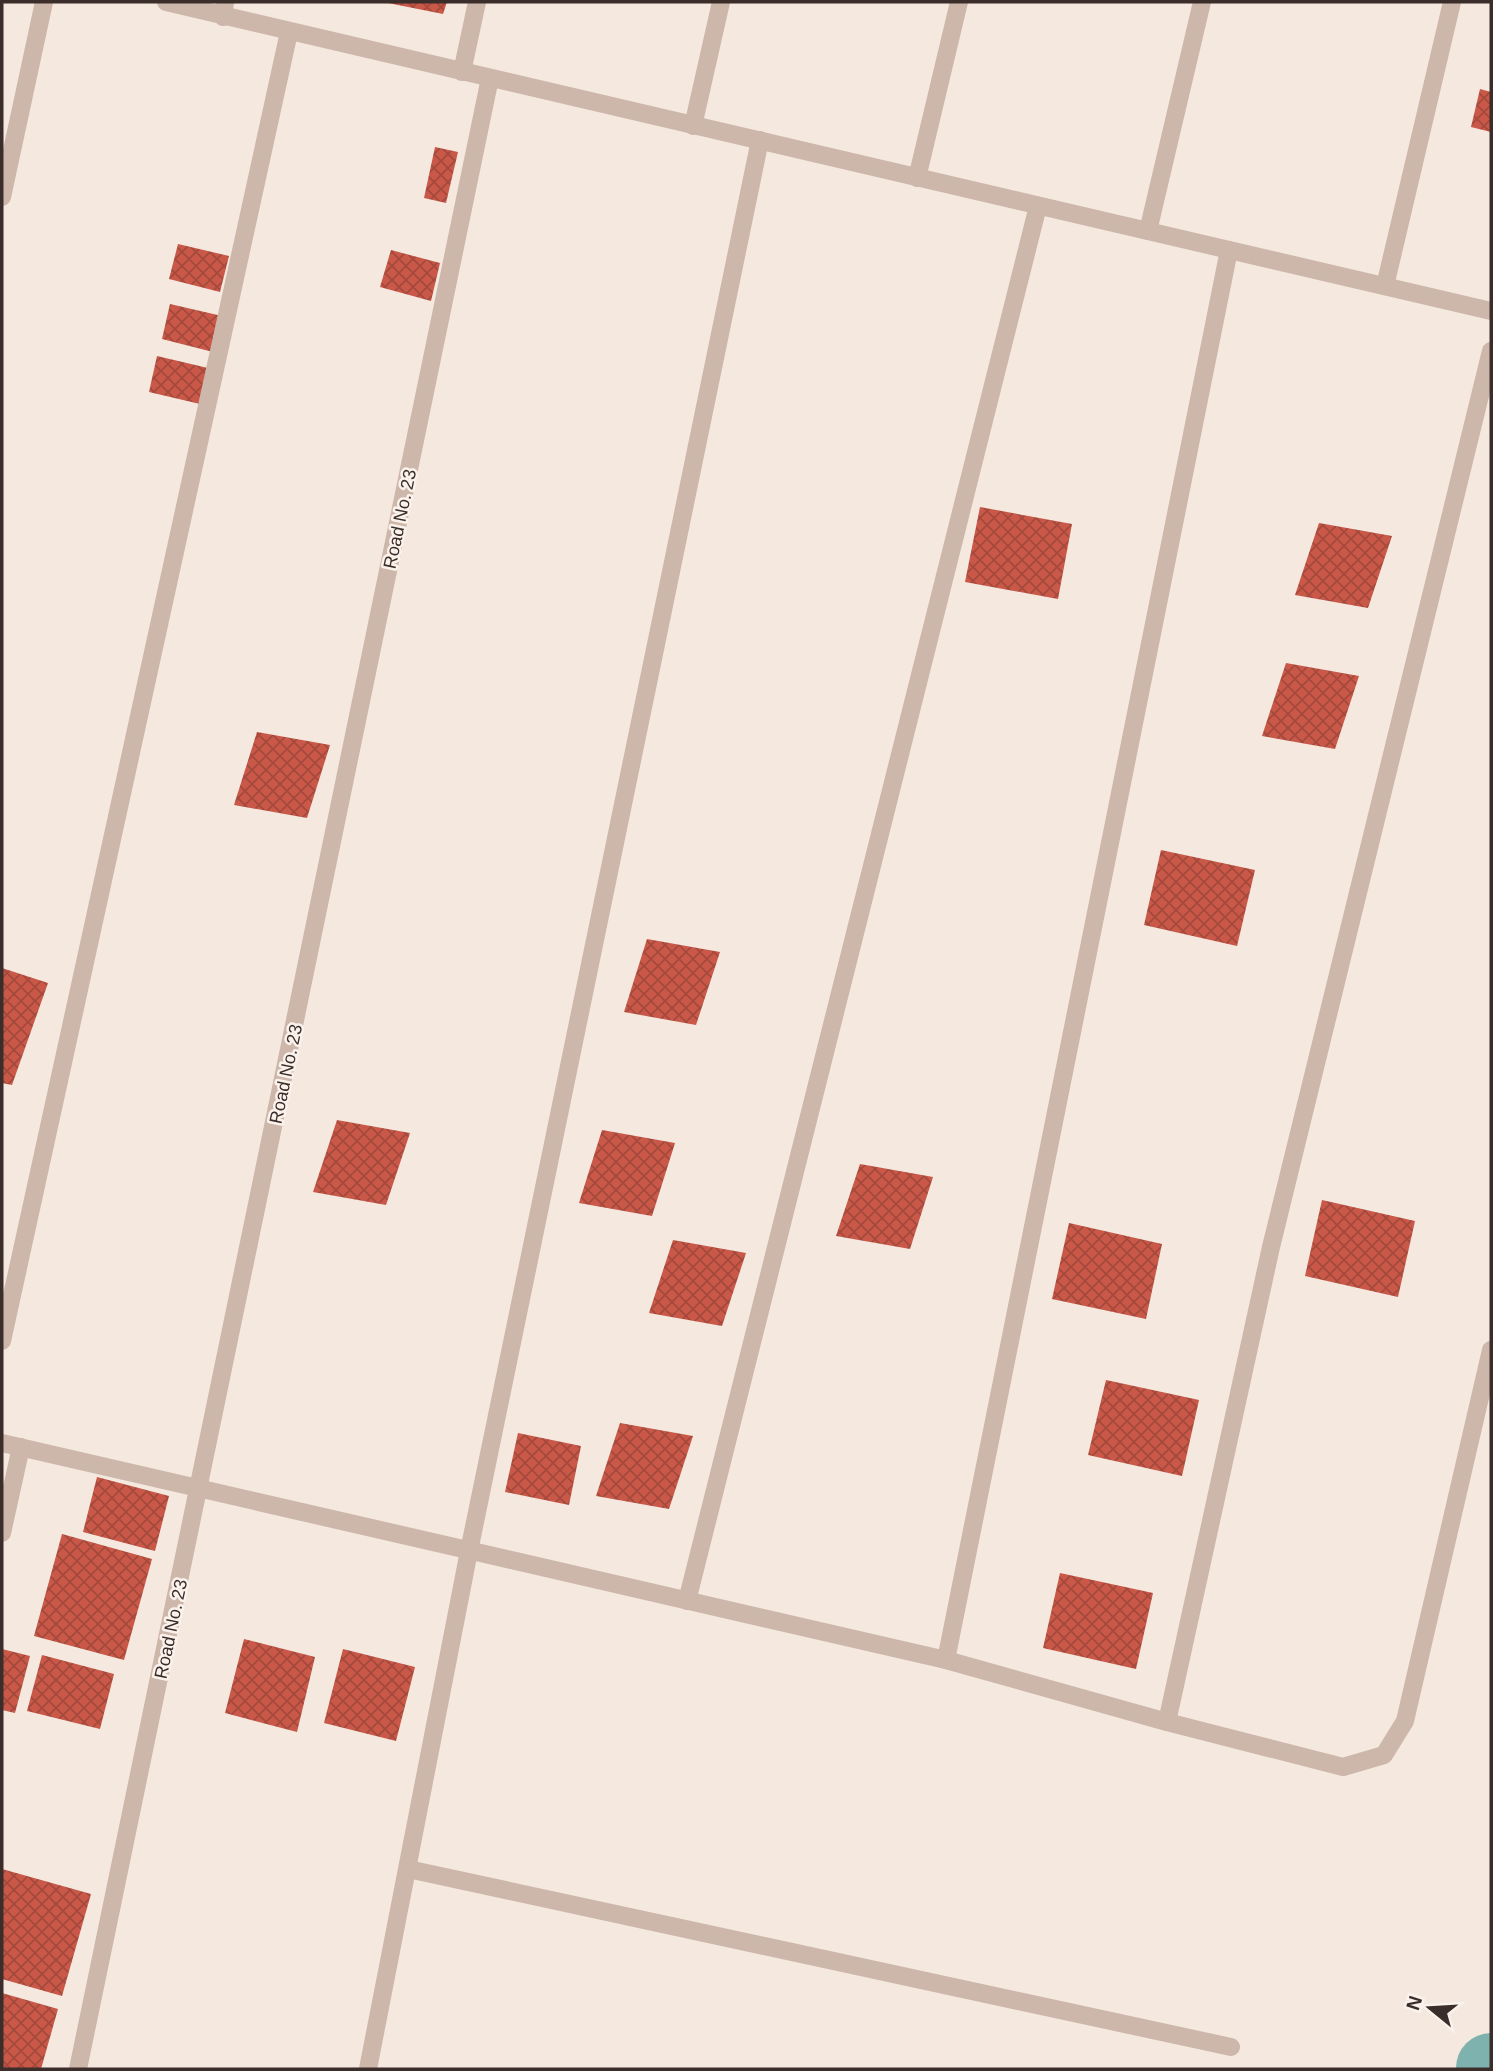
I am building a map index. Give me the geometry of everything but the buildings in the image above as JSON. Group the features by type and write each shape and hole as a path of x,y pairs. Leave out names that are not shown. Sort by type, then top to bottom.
{"street":[{"path":"2,197 44,2"},
{"path":"166,2 224,9 289,32 1491,311"},
{"path":"461,72 477,2"},
{"path":"692,126 721,2"},
{"path":"917,178 959,2"},
{"path":"1148,232 1202,2"},
{"path":"1385,286 1452,2"},
{"path":"2,1341 289,32"},
{"name":"Road No. 23","path":"78,2069 490,78"},
{"path":"368,2069 469,1551 760,140"},
{"path":"687,1601 1038,206"},
{"path":"946,1660 1229,250"},
{"path":"1167,1722 1271,1247 1491,351"},
{"path":"2,1443 946,1660 1167,1722 1343,1767 1384,1755 1405,1721 1491,1350"},
{"path":"2,1533 21,1447"},
{"path":"408,1869 1231,2047"}]}
